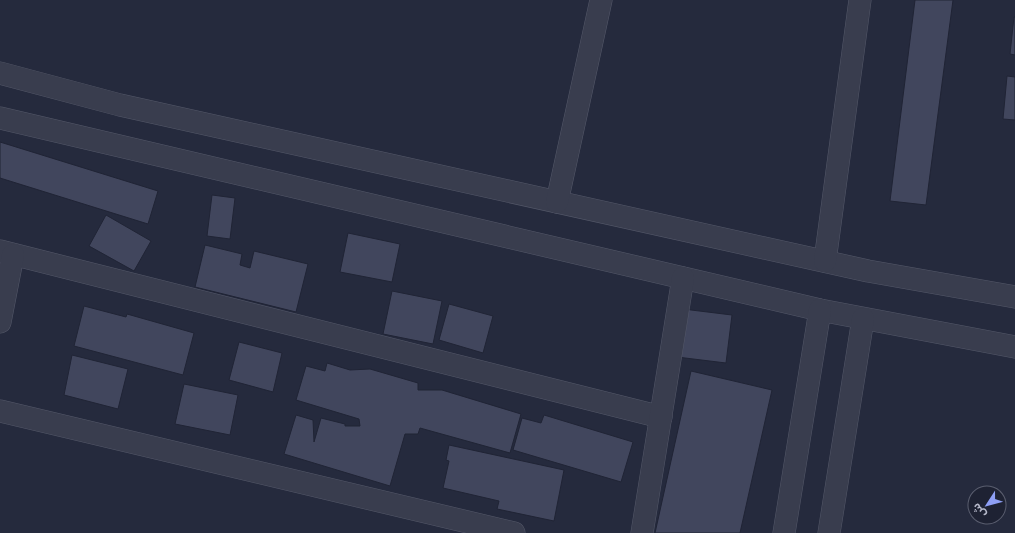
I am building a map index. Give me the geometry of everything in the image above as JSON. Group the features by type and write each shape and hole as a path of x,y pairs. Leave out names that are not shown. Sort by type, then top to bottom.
{"street":[{"path":"825,261 860,0"},
{"path":"557,202 597,1"},
{"path":"0,73 120,106 825,261 1015,298"},
{"path":"0,118 820,310 1015,347"},
{"path":"0,322 7,253 660,417"},
{"path":"642,533 683,278"},
{"path":"784,533 820,310"},
{"path":"829,533 863,319"},
{"path":"0,411 482,529 514,533"}],"building":[{"path":"915,0 953,0 926,205 890,201"},
{"path":"1015,17 1015,55 1010,54"},
{"path":"1007,76 1015,77 1015,120 1003,119"},
{"path":"0,142 158,191 148,224 0,178"},
{"path":"212,195 235,198 230,239 207,236"},
{"path":"106,215 151,241 134,271 89,246"},
{"path":"348,233 400,244 392,282 340,272"},
{"path":"205,245 242,254 240,265 250,268 254,251 308,264 296,312 195,287"},
{"path":"392,291 442,301 433,344 383,334"},
{"path":"449,304 493,316 483,353 439,340"},
{"path":"84,306 126,317 127,314 194,333 183,375 74,346"},
{"path":"683,309 732,315 726,363 677,357"},
{"path":"239,342 282,353 273,392 229,380"},
{"path":"72,355 128,369 118,409 64,395"},
{"path":"327,363 350,370 370,369 418,383 418,390 442,390 521,414 510,453 420,428 418,434 405,434 390,486 284,454 296,415 313,420 314,442 321,418 345,424 345,426 360,426 359,419 296,400 306,366 325,371"},
{"path":"691,371 772,390 740,533 655,533"},
{"path":"184,384 238,395 230,435 175,424"},
{"path":"544,415 633,442 621,482 513,450 522,418 541,423"},
{"path":"449,445 564,470 554,521 497,509 499,501 443,488 449,461 446,460"}]}
